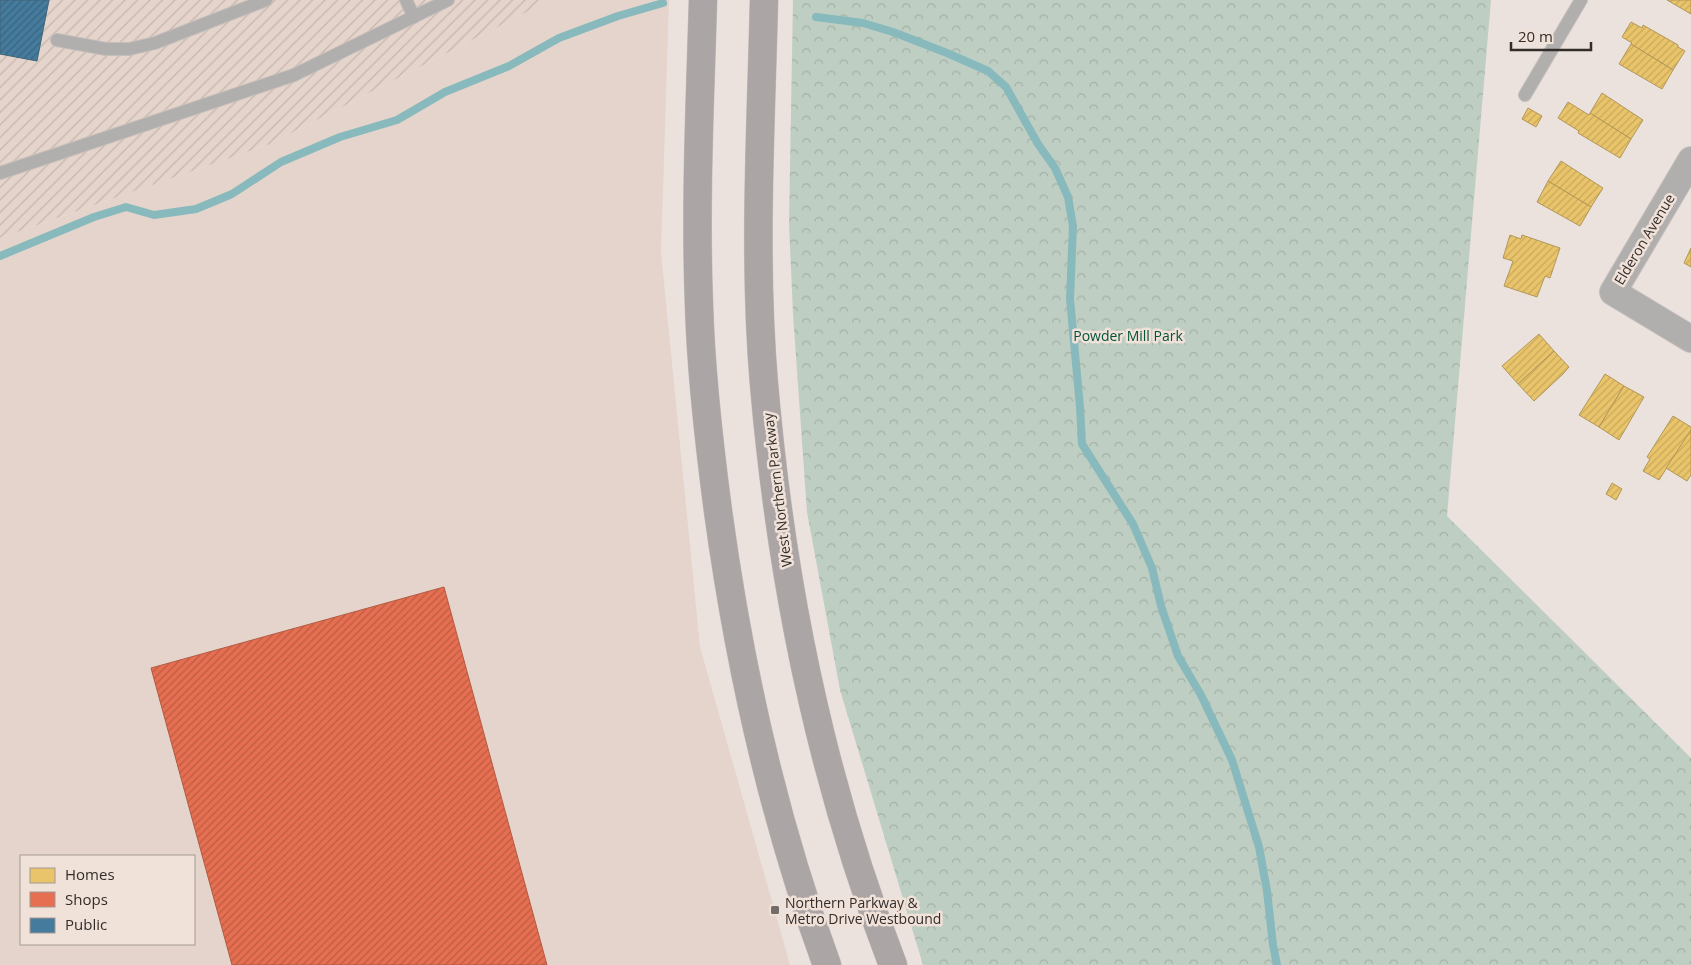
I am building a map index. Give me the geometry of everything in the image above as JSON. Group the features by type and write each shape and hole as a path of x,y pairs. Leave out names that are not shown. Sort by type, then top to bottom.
{"main road":[{"path":"703,0 697,232 699,298 704,388 724,558 740,652 760,741 783,827 827,965"},
{"name":"West Northern Parkway","path":"764,0 759,233 760,306 764,383 783,549 799,640 818,726 874,916 893,965"}],"street":[{"name":"Elderon Avenue","path":"1691,160 1613,292 1691,339"}],"lane":[{"path":"57,40 106,49 129,49 154,43 266,0"},
{"path":"406,0 414,17"},
{"path":"0,173 294,75 448,0"},
{"path":"1525,95 1580,0"}],"shaded area":[{"path":"0,0 550,0 270,144 0,238"},
{"path":"550,0 669,0 661,252 700,647 790,965 0,965 0,238 270,144"}],"green space":[{"name":"Powder Mill Park","path":"793,0 1491,0 1447,516 1691,758 1691,965 923,965 840,690 807,512 793,314 789,223"}],"building: Homes":[{"path":"1667,0 1691,0 1691,14"},
{"path":"1631,22 1642,28 1643,25 1685,51 1673,70 1622,37"},
{"path":"1631,44 1673,70 1662,89 1619,64"},
{"path":"1602,93 1643,120 1631,139 1590,113"},
{"path":"1568,102 1589,115 1590,113 1631,139 1620,158 1578,133 1579,131 1558,118"},
{"path":"1528,108 1542,116 1536,127 1522,119"},
{"path":"1561,161 1603,188 1591,207 1548,181"},
{"path":"1548,181 1591,207 1580,226 1537,202"},
{"path":"1510,235 1521,239 1522,235 1560,248 1550,278 1545,276 1537,297 1504,286 1513,261 1503,258"},
{"path":"1691,248 1691,267 1684,263"},
{"path":"1539,334 1554,351 1518,384 1502,366"},
{"path":"1554,351 1569,367 1534,401 1518,384"},
{"path":"1605,374 1624,386 1599,427 1579,415"},
{"path":"1624,386 1644,397 1619,440 1599,427"},
{"path":"1673,416 1691,427 1691,430 1659,480 1643,471 1650,459 1647,457"},
{"path":"1691,430 1691,475 1687,481 1666,468"},
{"path":"1612,483 1622,489 1616,500 1606,494"}],"building: Shops":[{"path":"444,587 547,965 232,965 151,668"}],"building: Public":[{"path":"0,0 49,0 37,61 0,54"}],"waterway":[{"path":"0,256 94,217 126,207 154,215 196,209 232,194 281,162 340,137 397,120 445,92 509,66 559,38 618,16 663,3"},
{"path":"816,17 863,23 893,32 988,71 1006,87 1038,144 1055,168 1068,197 1073,226 1070,299 1082,444 1133,524 1152,568 1161,606 1178,656 1201,695 1232,760 1259,847 1277,965"}],"place":[{"name":"Northern Parkway & Metro Drive Westbound","path":"775,910"}]}
